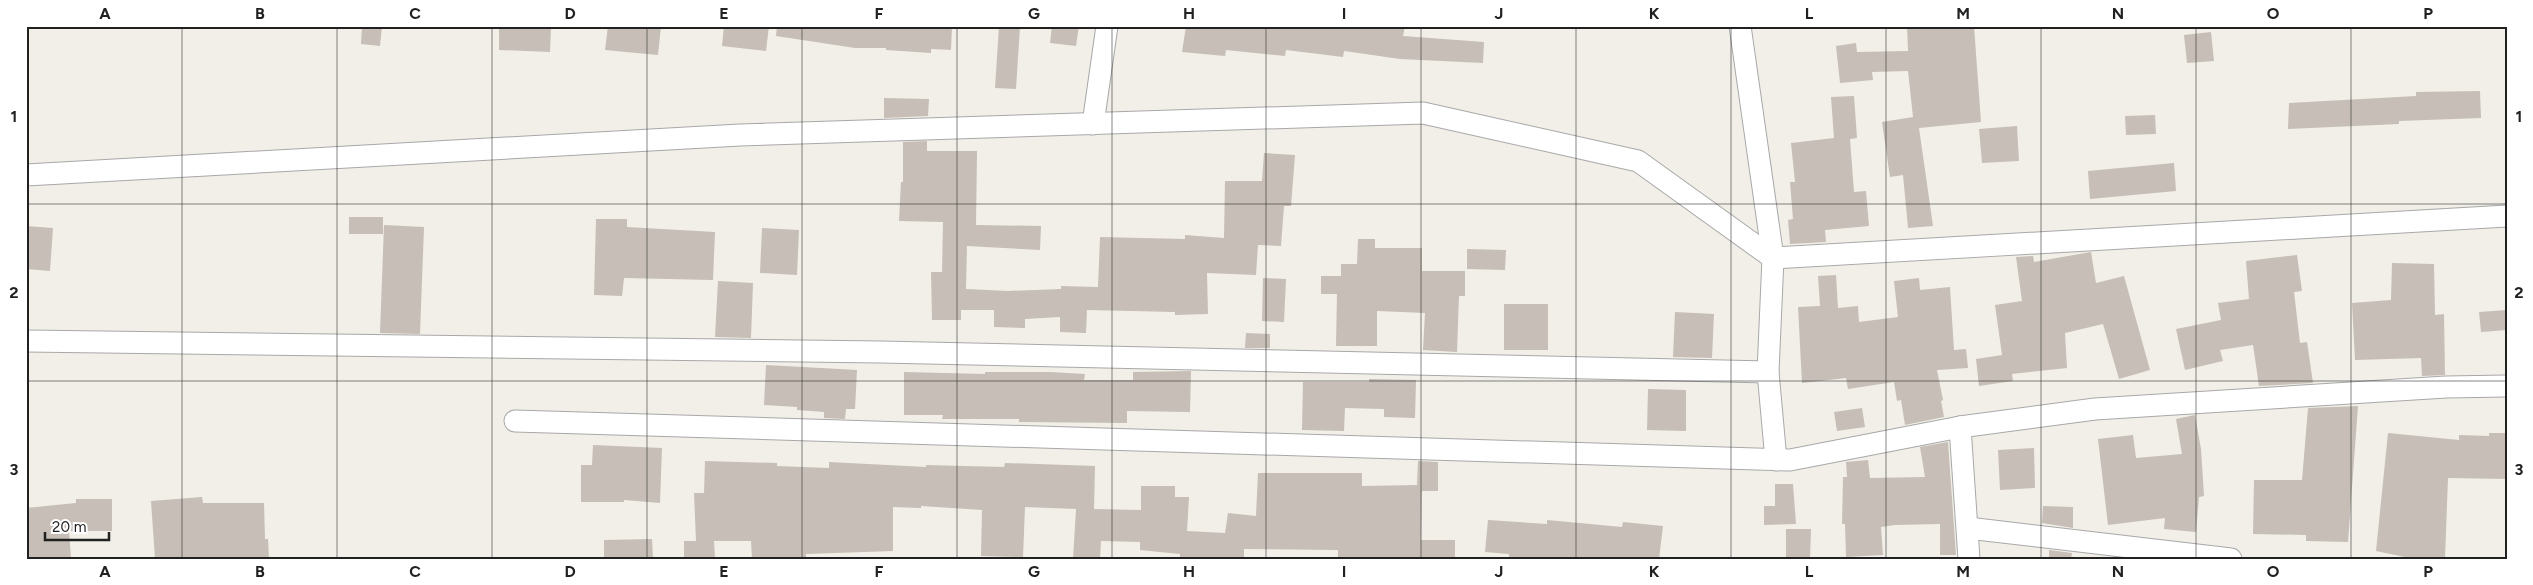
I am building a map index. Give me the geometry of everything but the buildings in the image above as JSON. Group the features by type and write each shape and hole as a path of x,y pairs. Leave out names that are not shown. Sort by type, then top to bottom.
{"street":[{"path":"1093,124 1107,26"},
{"path":"1740,26 1773,258 1768,372 1776,460"},
{"path":"26,175 740,135 1423,113 1638,161 1773,258 2507,216"},
{"path":"26,341 881,352 1768,372"},
{"path":"515,420 1790,460 1960,427 2095,409 2446,387 2507,386"},
{"path":"1960,427 1969,559"},
{"path":"1968,528 2231,559"}]}
